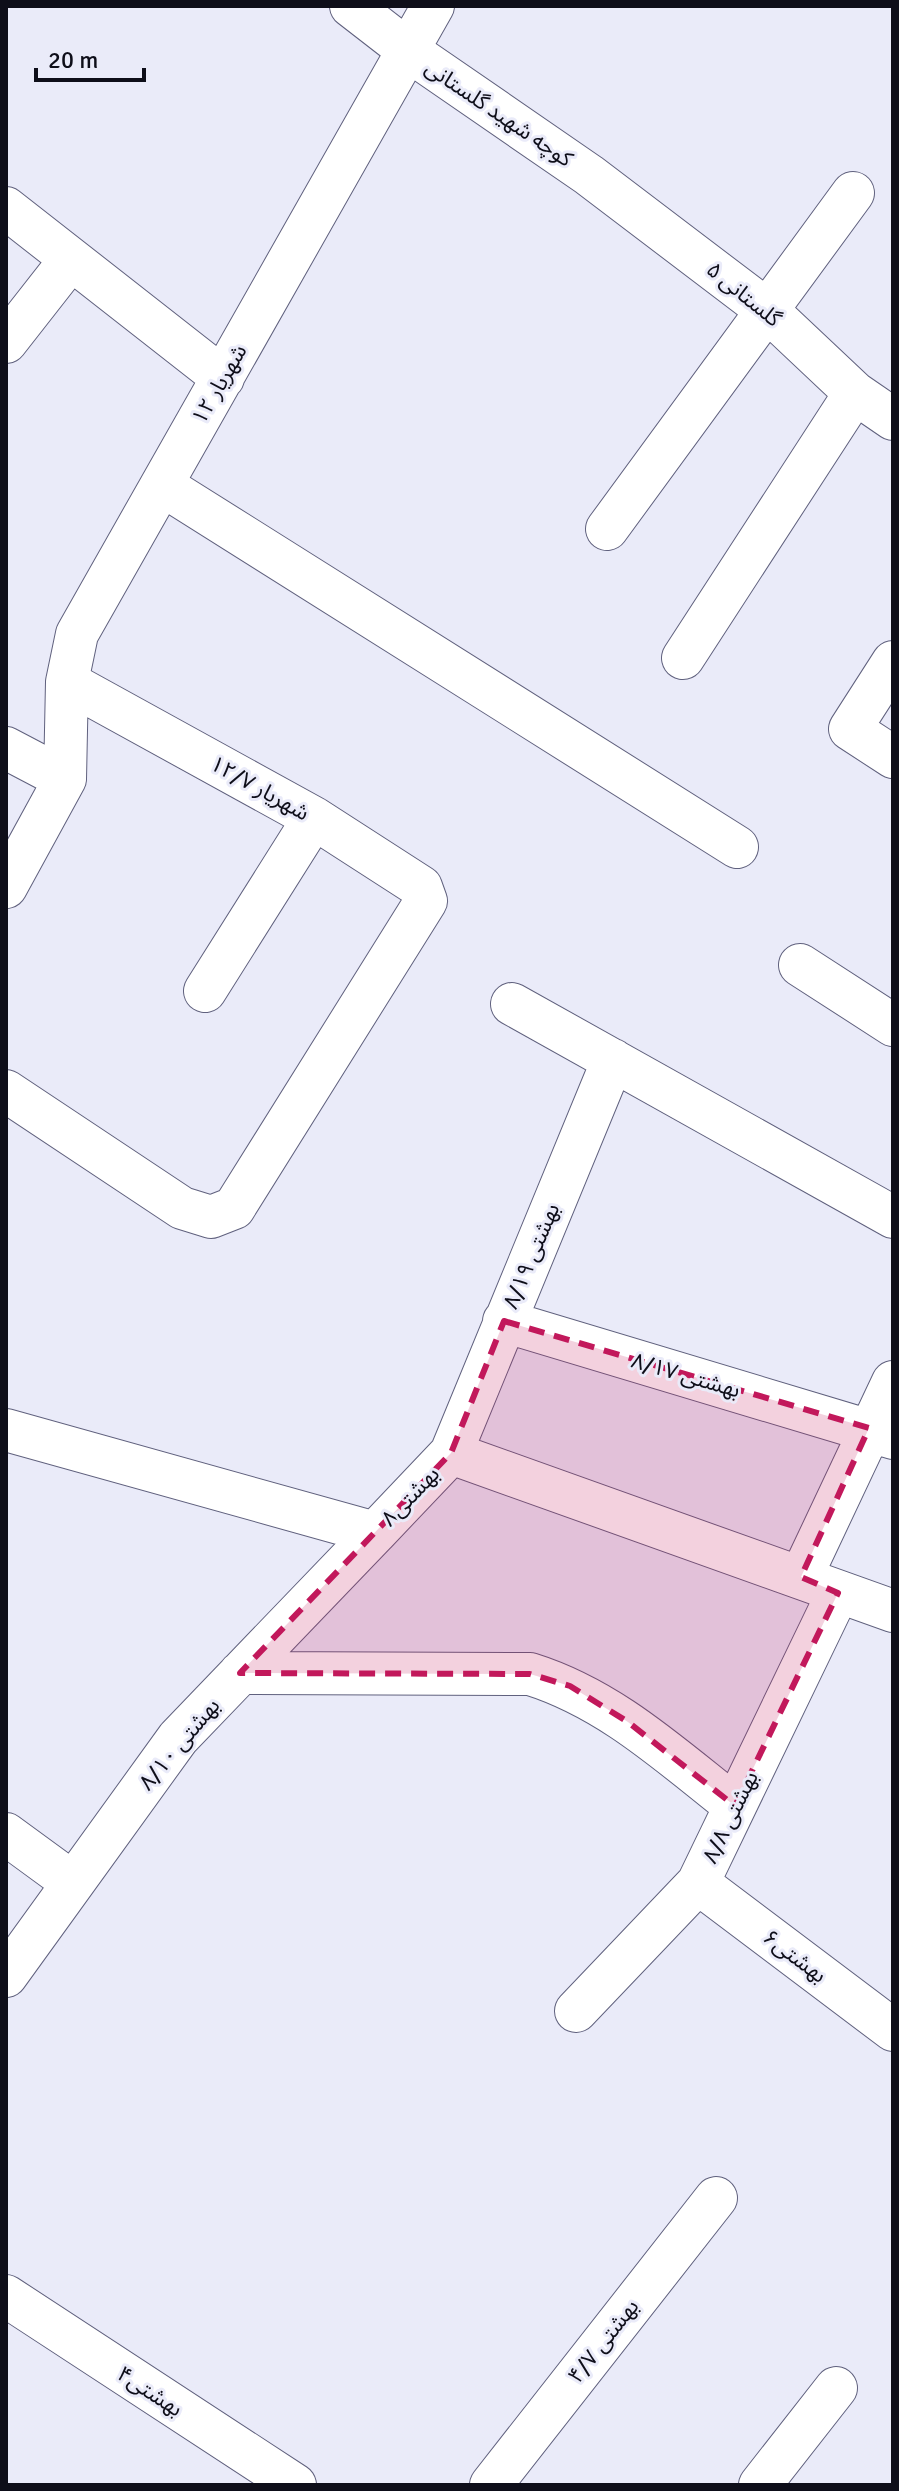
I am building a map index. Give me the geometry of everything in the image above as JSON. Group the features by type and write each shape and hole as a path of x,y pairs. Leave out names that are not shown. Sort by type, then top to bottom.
{"street":[{"name":"کوچه شهید گلستانی","path":"351,6 409,51 589,175"},
{"name":"شهریار ۱۲","path":"65,779 67,682 77,634 433,6"},
{"name":"گلستانی ۵","path":"589,175 768,311 855,393 893,419"},
{"path":"607,529 853,193"},
{"path":"6,208 223,378"},
{"path":"6,342 71,259"},
{"path":"683,658 855,393"},
{"path":"162,485 737,847"},
{"path":"893,662 850,729 893,757"},
{"name":"شهریار ۱۲/۷","path":"6,1091 182,1208 211,1217 234,1208 420,916 426,901 421,887 314,818 67,682"},
{"path":"6,748 65,779 6,887"},
{"path":"205,991 314,818"},
{"path":"800,965 893,1025"},
{"path":"512,1004 893,1217"},
{"name":"بهشتی ۸/۱۹","path":"451,1453 613,1060"},
{"name":"بهشتی ۸/۱۷","path":"504,1321 881,1433"},
{"path":"820,1585 881,1433 893,1382"},
{"name":"بهشتی۸","path":"6,1430 375,1533 451,1453 893,1611"},
{"name":"بهشتی ۸/۱۰","path":"6,1976 178,1738 375,1533"},
{"name":"بهشتی ۸/۸","path":"576,2011 698,1883 735,1806 820,1585"},
{"path":"240,1673 530,1674 570,1686 628,1722 735,1806"},
{"path":"6,1834 73,1883"},
{"name":"بهشتی۶","path":"698,1883 893,2030"},
{"name":"بهشتی ۴/۷","path":"491,2485 716,2198"},
{"name":"بهشتی۴","path":"6,2296 295,2485"},
{"path":"760,2485 836,2388"}],"highlighted area":[{"path":"504,1321 869,1428 801,1577 838,1593 735,1806 628,1722 570,1686 530,1674 240,1673 451,1453"}]}
